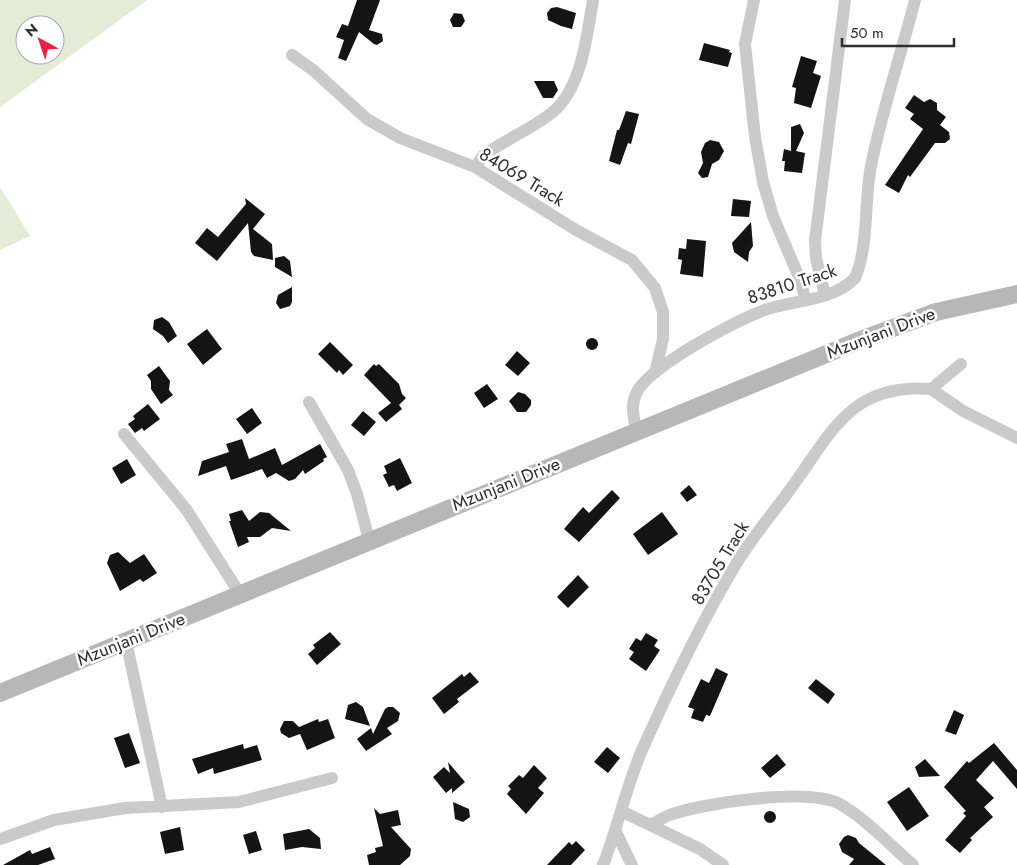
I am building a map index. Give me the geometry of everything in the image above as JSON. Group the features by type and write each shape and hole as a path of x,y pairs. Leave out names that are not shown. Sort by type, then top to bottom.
{"main road":[{"name":"Mzunjani Drive","path":"0,693 369,540 906,322 966,303 1017,294"}],"street":[{"path":"474,167 489,151 554,111 565,99 574,82 592,0"},
{"path":"754,0 745,44 755,137 770,208 800,282 805,300"},
{"path":"824,295 816,258 815,241 846,0"},
{"name":"83810 Track","path":"636,432 633,402 641,385 691,348 737,322 763,311 824,295 850,284 859,268 871,167 915,0"},
{"name":"84069 Track","path":"292,55 319,76 367,119 400,138 474,167 576,230 632,260 643,272 660,300 665,324 655,373"},
{"path":"961,364 931,388 970,415 1017,438"},
{"name":"83705 Track","path":"603,865 623,812 642,751 736,564 757,533 830,433 852,410 874,396 887,391 904,388 931,388"},
{"path":"309,402 348,470 357,494 369,540"},
{"path":"124,434 186,509 240,594"},
{"path":"126,640 162,807"},
{"path":"0,839 54,820 125,808 239,802 332,778"},
{"path":"650,826 668,816 733,801 770,797 827,800 838,803 855,815 913,865"},
{"path":"623,812 700,849 723,865"},
{"path":"616,832 632,865"}],"green space":[{"path":"0,0 147,0 65,60 65,15 15,15 15,65 58,65 0,107"},
{"path":"0,187 30,236 0,250"}],"building":[{"path":"357,0 380,0 369,30 382,34 383,41 377,45 374,44 359,32 346,61 338,58 344,40 336,37 342,24 348,26"},
{"path":"557,7 576,13 572,29 548,20 547,13 551,8"},
{"path":"454,13 462,14 465,21 461,27 453,27 450,20"},
{"path":"704,43 730,50 729,52 732,53 728,67 699,60"},
{"path":"801,56 817,61 813,73 821,76 811,108 794,103 796,88 792,87"},
{"path":"534,81 554,81 558,90 553,98 543,98"},
{"path":"914,95 924,102 930,99 937,103 937,110 946,117 940,125 949,132 950,139 945,143 935,143 910,177 908,175 899,193 885,185 923,129 910,119 914,114 905,108"},
{"path":"626,111 639,114 631,144 628,143 620,165 609,161 617,130 619,130"},
{"path":"800,124 804,133 796,151 805,153 802,173 784,171 785,161 782,161 784,149 791,151 791,127"},
{"path":"710,140 719,142 724,151 719,160 712,164 708,177 702,178 698,173 703,163 701,152 705,143"},
{"path":"245,198 265,214 253,229 272,244 273,260 254,256 251,252 248,223 217,261 195,243 207,228 218,237 246,204"},
{"path":"733,199 751,201 749,217 731,216"},
{"path":"751,222 753,246 749,252 748,262 734,252 732,243"},
{"path":"687,239 706,241 703,277 680,274 682,260 678,259 679,248 686,249"},
{"path":"284,256 290,261 292,277 275,267 275,258"},
{"path":"292,287 292,302 290,306 280,309 276,303 278,295"},
{"path":"162,317 169,322 177,336 168,343 163,336 153,329 154,320"},
{"path":"207,329 222,349 203,365 187,344"},
{"path":"590,338 594,338 598,344 594,350 590,350 586,346 586,342"},
{"path":"330,342 353,365 343,375 339,370 337,373 318,354"},
{"path":"517,351 530,363 518,376 505,365"},
{"path":"374,364 376,366 379,364 399,384 402,394 406,398 399,405 402,409 386,422 378,413 391,403 364,375"},
{"path":"159,366 170,381 169,390 173,395 161,404 151,389 151,381 147,375"},
{"path":"487,384 498,399 484,408 474,393"},
{"path":"518,392 525,394 531,400 531,405 526,412 517,412 509,401"},
{"path":"148,404 160,419 144,431 142,428 135,433 128,424 135,419 133,416"},
{"path":"252,408 262,423 247,434 236,419"},
{"path":"363,411 376,422 364,436 351,425"},
{"path":"242,439 249,459 275,448 282,465 320,444 327,457 305,474 303,470 295,479 289,481 276,473 267,478 262,469 231,480 226,466 198,476 202,461 229,452 226,444"},
{"path":"400,458 412,483 397,491 394,485 389,487 383,475 387,473 384,466"},
{"path":"127,459 136,475 121,484 112,468"},
{"path":"689,485 697,495 687,502 680,493"},
{"path":"612,490 620,498 579,542 564,529 583,507 589,513"},
{"path":"242,510 249,521 260,512 269,513 291,531 272,528 260,537 247,537 249,542 238,547 229,521 231,521 229,514"},
{"path":"662,512 678,534 648,555 633,534"},
{"path":"118,552 130,563 144,554 157,573 143,582 140,579 120,591 107,563 110,555"},
{"path":"578,575 589,587 568,608 557,597"},
{"path":"330,632 341,644 317,665 308,654 315,648 313,645"},
{"path":"646,633 658,640 654,646 660,650 646,671 629,659 634,652 629,649 636,638 641,641"},
{"path":"716,668 728,674 710,716 706,715 703,722 691,718 694,709 688,707 701,679 709,683"},
{"path":"470,672 479,682 457,699 459,702 444,714 432,698 462,674 464,677"},
{"path":"816,679 835,694 828,704 808,688"},
{"path":"356,702 363,707 370,726 345,719 348,705"},
{"path":"393,707 400,713 398,721 387,728 392,734 366,751 357,739 371,728 373,734 385,709"},
{"path":"954,710 964,715 956,735 945,731"},
{"path":"318,719 319,722 328,719 335,738 307,750 300,734 289,738 281,733 280,729 284,721 293,721 299,727"},
{"path":"129,733 140,763 125,768 114,738"},
{"path":"994,743 1017,770 1017,789 993,761 976,780 994,798 984,807 993,817 970,838 972,840 960,853 945,840 966,816 963,813 966,811 944,787 967,761 969,763"},
{"path":"243,744 244,749 257,745 262,760 214,774 213,768 198,774 192,759"},
{"path":"607,747 620,758 608,773 594,762"},
{"path":"777,754 786,765 770,778 761,768"},
{"path":"925,759 940,776 919,777 915,767"},
{"path":"448,762 465,782 452,793 452,788 446,793 433,777 444,767 450,773"},
{"path":"534,765 547,778 538,788 544,793 526,814 507,794 511,789 508,786 519,775 523,778"},
{"path":"909,787 929,816 907,831 887,802"},
{"path":"453,802 469,809 470,817 463,822 455,819"},
{"path":"374,808 380,814 398,810 401,825 391,827 411,849 410,856 400,865 369,865 367,855 376,852 375,848 383,846"},
{"path":"768,811 772,811 776,817 772,823 768,823 764,819 764,815"},
{"path":"180,827 184,850 165,854 160,832"},
{"path":"309,829 320,838 321,849 302,847 285,850 283,834"},
{"path":"256,831 262,850 249,854 243,835"},
{"path":"848,835 856,838 859,843 886,865 849,865 854,859 842,852 839,844"},
{"path":"576,841 585,850 571,865 547,865 569,842 572,845"},
{"path":"50,847 55,859 38,865 3,865 30,850 32,854"}]}
